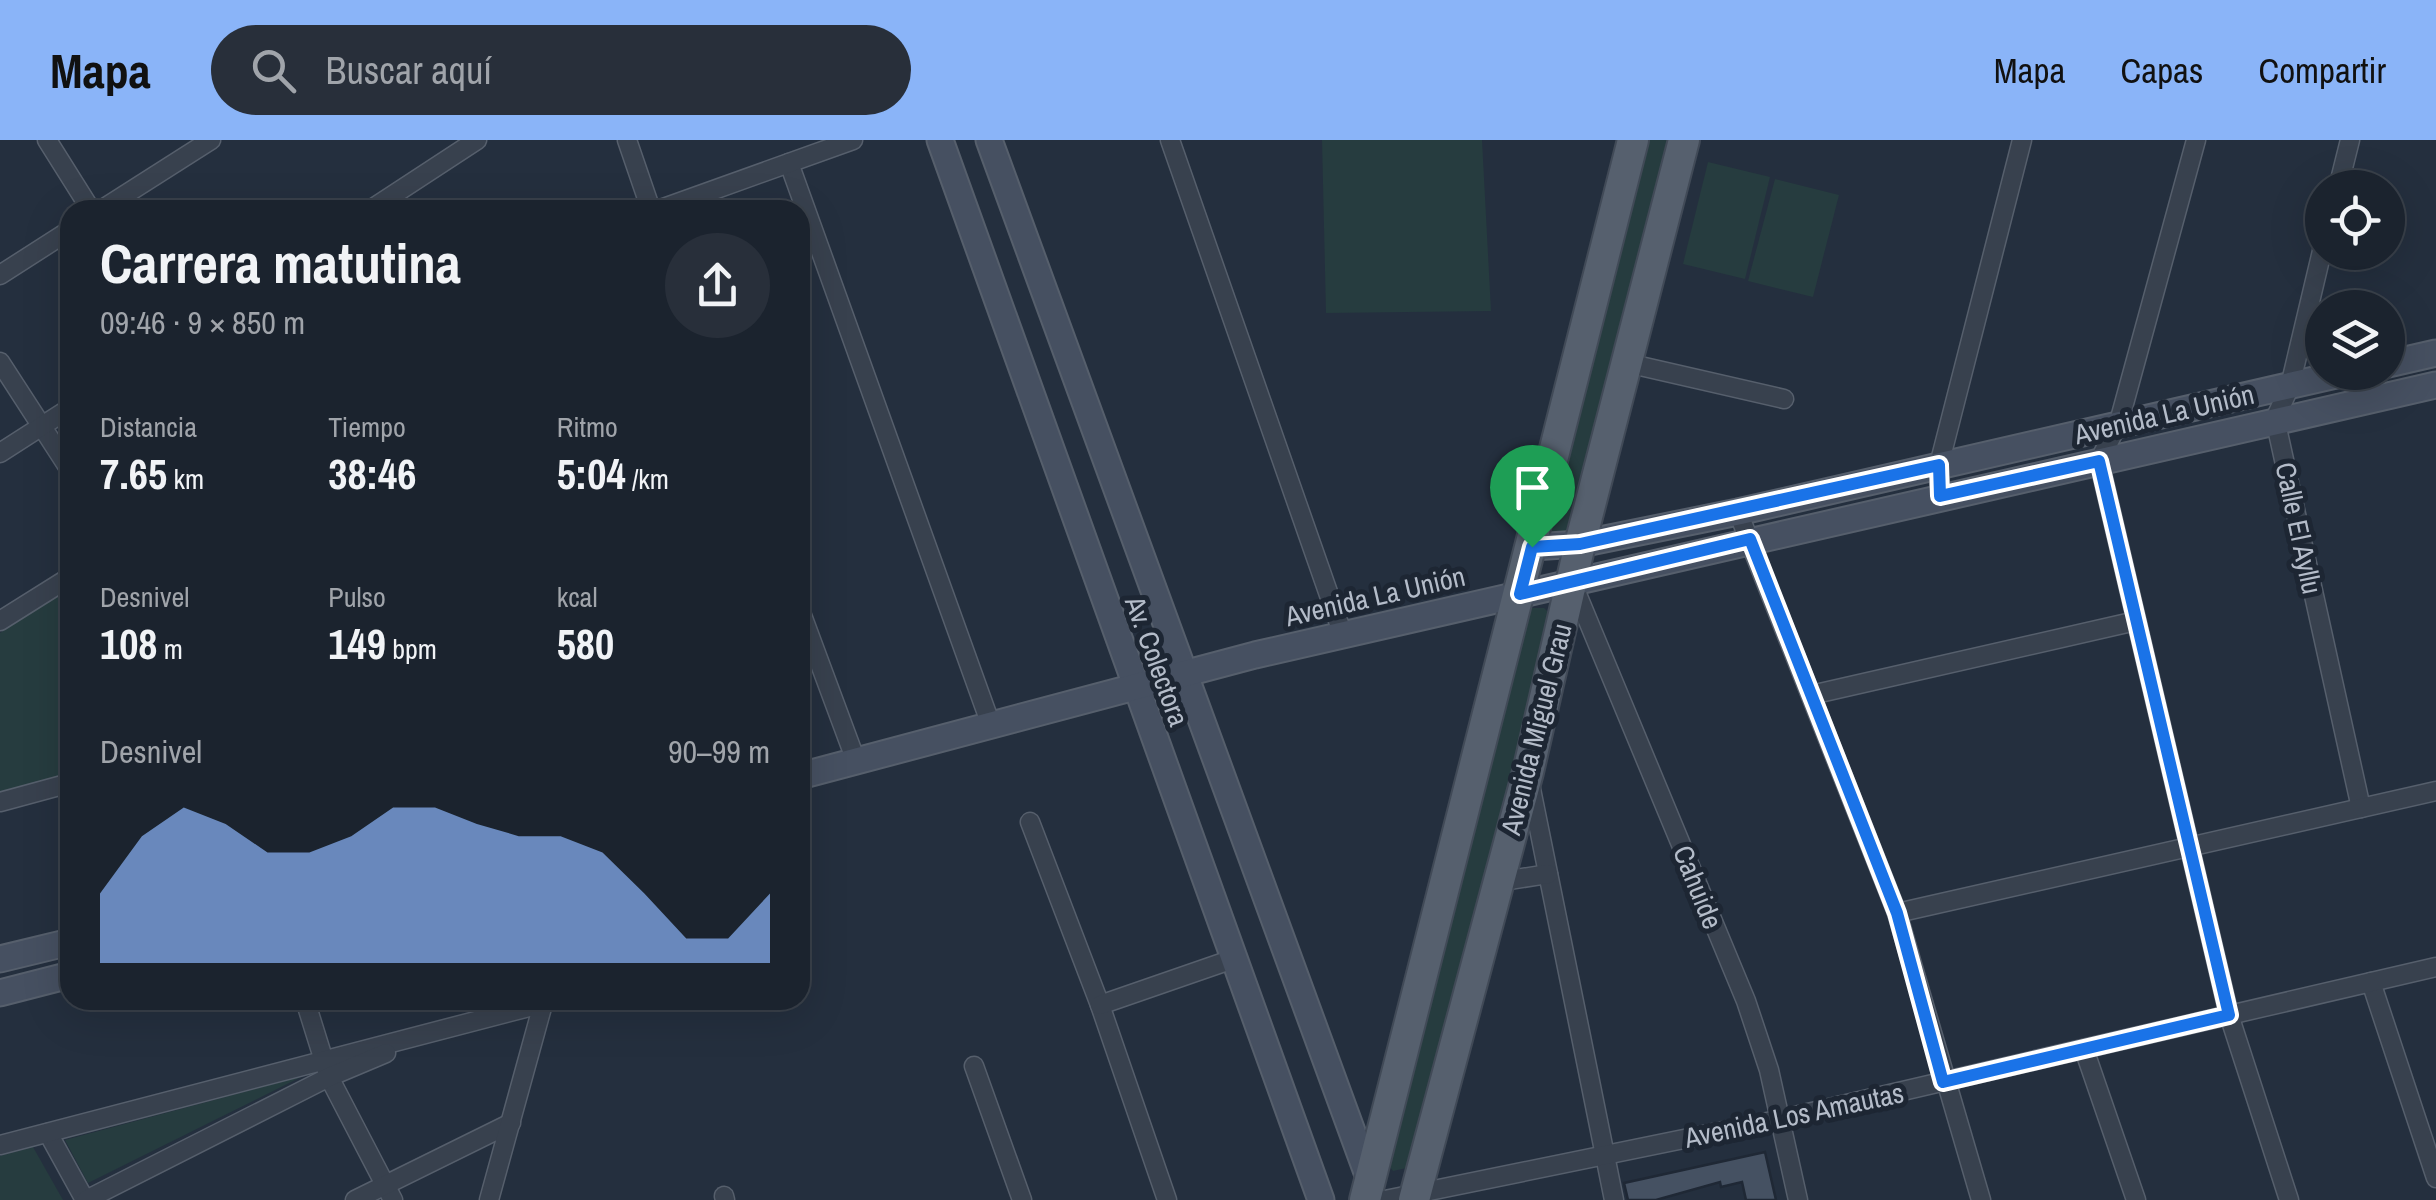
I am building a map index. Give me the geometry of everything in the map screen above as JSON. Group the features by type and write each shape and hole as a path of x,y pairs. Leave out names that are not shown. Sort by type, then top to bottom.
{"main road":[{"name":"Avenida Miguel Grau","path":"1373,1192 1633,140"},
{"name":"Avenida Miguel Grau","path":"1414,1197 1528,772 1580,544 1684,140"}],"street":[{"path":"47,140 85,200"},
{"path":"117,200 212,140"},
{"path":"385,200 478,140"},
{"path":"627,140 650,200"},
{"path":"683,200 853,140"},
{"name":"Av. Colectora","path":"940,140 1321,1200"},
{"name":"Av. Colectora","path":"988,140 1373,1192"},
{"path":"1170,140 1343,635"},
{"path":"1940,496 1939,465 2022,140"},
{"path":"2196,140 2119,422 2099,461 2229,1015 2288,1200"},
{"path":"2342,170 2350,140"},
{"path":"789,163 802,200"},
{"path":"810,222 990,725"},
{"path":"0,275 60,236"},
{"path":"2275,418 2290,386 2317,270"},
{"path":"2405,360 2436,354"},
{"path":"0,362 60,456"},
{"path":"1627,363 1784,399"},
{"name":"Avenida La Unión","path":"1532,547 1580,544 1738,512 2305,382"},
{"name":"Avenida La Unión","path":"810,773 1343,635 2436,384"},
{"path":"0,454 60,414"},
{"name":"Calle El Ayllu","path":"2275,418 2360,808"},
{"path":"1738,512 1897,913 1943,1082 1981,1200"},
{"name":"Cahuide","path":"1572,582 1746,1002 1782,1119 1798,1200"},
{"path":"0,621 60,583"},
{"path":"1810,695 2136,621"},
{"path":"810,637 856,761"},
{"path":"1528,772 1614,1200"},
{"path":"0,802 60,787"},
{"path":"1897,913 2436,791"},
{"path":"1030,822 1100,1005 1167,1200"},
{"path":"1497,882 1548,874"},
{"path":"0,959 60,944"},
{"path":"1100,1005 1234,959"},
{"name":"Avenida Los Amautas","path":"1373,1192 1414,1197 1782,1119 2436,968"},
{"path":"0,993 60,978"},
{"path":"2371,982 2436,1178"},
{"path":"308,1010 325,1069 389,1192"},
{"path":"0,1145 325,1069 439,1030 518,1010"},
{"path":"490,1200 547,1010"},
{"path":"2084,1049 2136,1200"},
{"path":"974,1066 1022,1200"},
{"path":"48,1133 85,1200 325,1069"},
{"path":"355,1200 389,1192 511,1123"}],"green space":[{"path":"1322,140 1482,140 1491,311 1326,313"},
{"path":"1644,140 1678,140 1576,536 1551,535 1548,524"},
{"path":"1708,162 1770,177 1745,279 1683,264"},
{"path":"1775,179 1839,195 1813,297 1748,281"},
{"path":"60,594 60,778 0,793 0,633"},
{"path":"1529,608 1544,608 1551,615 1411,1167 1393,1171 1388,1165"},
{"path":"303,1076 88,1183 65,1140"},
{"path":"33,1147 63,1200 0,1200 0,1156"}],"building":[{"path":"1765,1152 1776,1200 1746,1200 1742,1182 1721,1187 1720,1182 1656,1200 1628,1200 1624,1183"}],"route":[{"path":"2099,461 2229,1015 1943,1082 1897,913 1750,539 1520,594 1532,547 1580,544 1939,465 1940,496 2099,461"}]}
